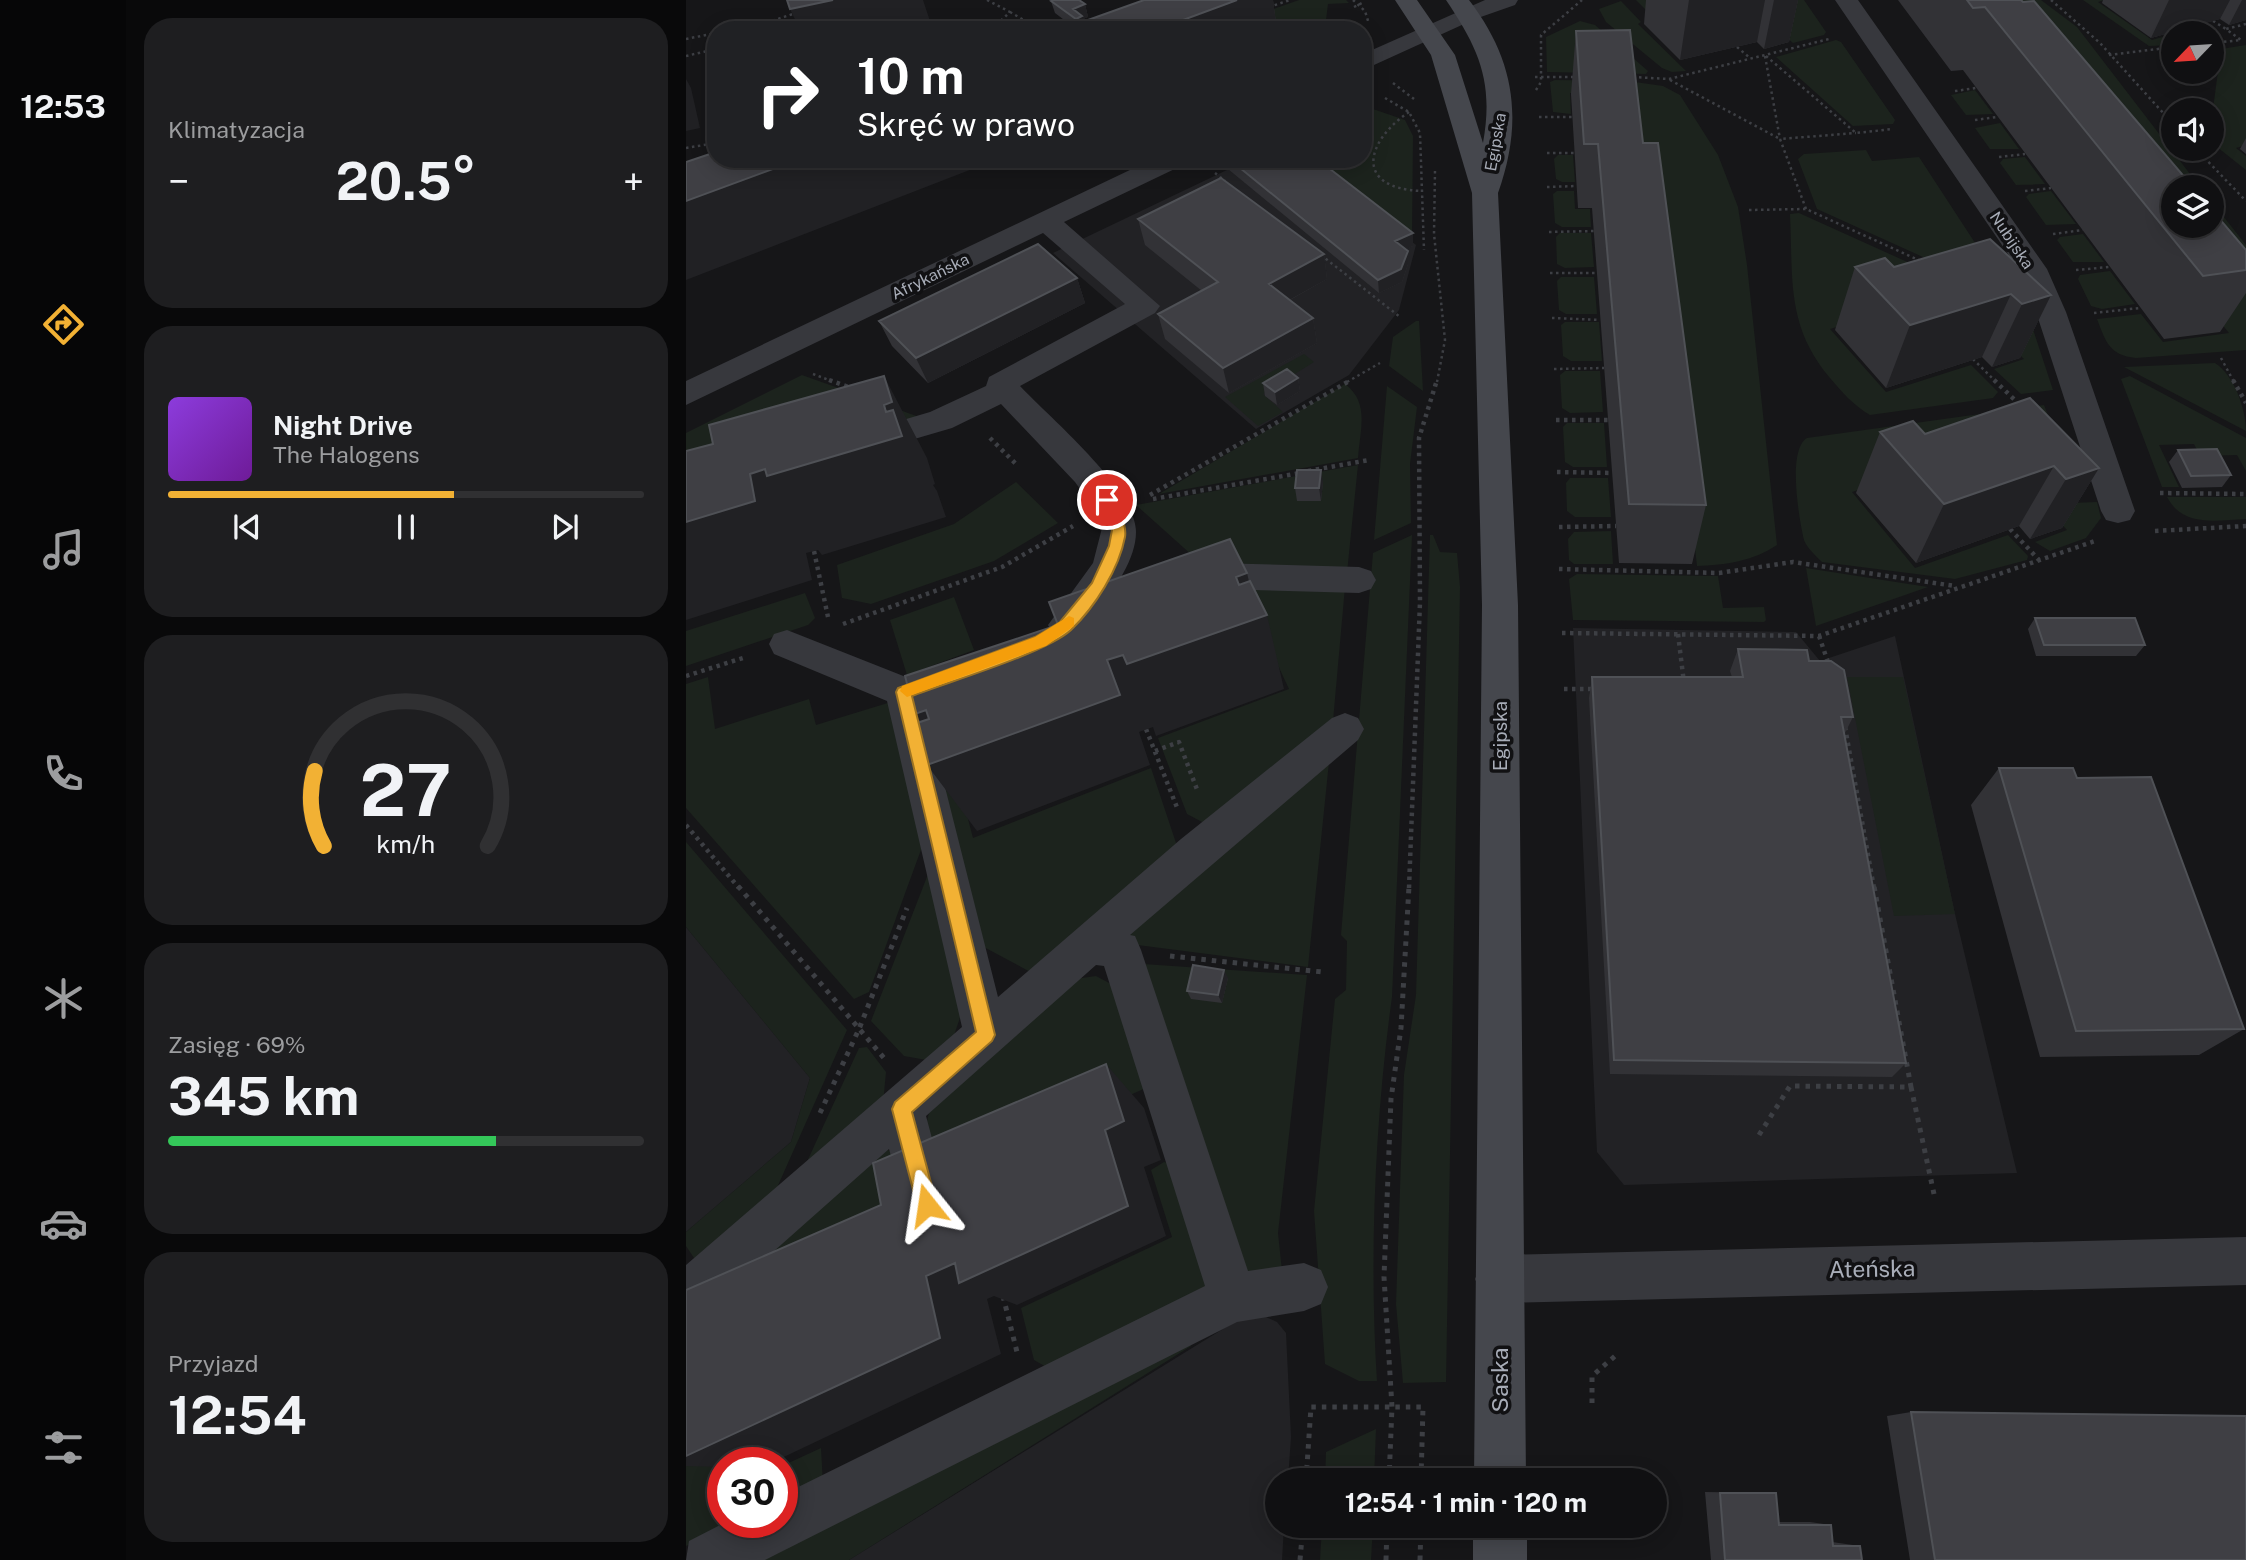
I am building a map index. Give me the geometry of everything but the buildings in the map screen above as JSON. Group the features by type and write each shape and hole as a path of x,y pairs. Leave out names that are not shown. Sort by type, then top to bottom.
{"street":[{"name":"Egipska","path":"1406,0 1443,55 1485,194"},
{"path":"1372,60 1429,32 1462,7 1507,0"},
{"name":"Nubijska","path":"1846,0 2033,269 2051,313 2118,511"},
{"name":"Egipska","path":"1462,7 1490,50 1500,97 1501,120 1485,194 1500,606 1499,1279"},
{"name":"Afrykańska","path":"686,394 1155,168"},
{"path":"1045,220 1145,306 1000,384 1085,458 1112,507 1119,530 1116,546 1097,586 1053,634 1119,612"},
{"path":"834,452 941,420 1005,390"},
{"path":"1165,594 1213,576 1359,580"},
{"path":"787,644 903,692 939,679"},
{"path":"903,692 986,1035"},
{"path":"686,1297 986,1035 1105,947 1345,729"},
{"path":"1105,947 1233,1298"},
{"path":"909,1102 927,1205"},
{"name":"Ateńska","path":"1499,1279 2246,1261"},
{"name":"Saska","path":"1499,1279 1500,1468"},
{"path":"708,1560 1233,1298 1304,1287"},
{"path":"1500,1538 1500,1560"}],"path":[{"path":"987,0 1026,21"},
{"path":"1266,9 1290,0"},
{"path":"1353,0 1365,11 1366,21"},
{"path":"1541,77 1541,35 1582,0"},
{"path":"2051,0 2084,24 2108,55 2161,111"},
{"path":"768,21 800,11"},
{"path":"1000,21 1010,12"},
{"path":"2226,29 2246,24"},
{"path":"2226,29 2241,40"},
{"path":"1629,77 1669,79 1866,30"},
{"path":"686,39 707,35"},
{"path":"2224,42 2246,39"},
{"path":"1737,47 1750,59"},
{"path":"2108,55 2161,49"},
{"path":"686,56 707,51"},
{"path":"1765,55 1856,133"},
{"path":"1765,55 1780,139 1806,209"},
{"path":"1372,60 1418,105"},
{"path":"1532,77 1579,77"},
{"path":"1669,79 1780,139 1997,117"},
{"path":"1944,92 1976,88"},
{"path":"1385,98 1409,111 1420,132 1424,250"},
{"path":"1372,159 1376,145 1387,128 1409,111"},
{"path":"1535,117 1573,117"},
{"path":"686,148 707,144"},
{"path":"1547,153 1575,153"},
{"path":"1992,158 2025,154"},
{"path":"2208,161 2246,201"},
{"path":"1372,165 1377,177 1392,189 1421,191"},
{"path":"1389,1468 1392,1406 1384,1277 1391,1099 1401,1028 1408,899 1420,602 1419,438 1443,361 1445,340 1434,234 1435,169"},
{"path":"1215,173 1226,182"},
{"path":"1547,187 1577,186"},
{"path":"2017,192 2051,188"},
{"path":"1749,209 1806,209 1932,266"},
{"path":"2049,234 2083,230"},
{"path":"1549,232 1594,231"},
{"path":"1313,249 1400,317"},
{"path":"2071,270 2109,267"},
{"path":"1550,273 1597,273"},
{"path":"2089,314 2140,308"},
{"path":"1552,318 1600,320"},
{"path":"2221,358 2246,403"},
{"path":"1973,359 2017,402"},
{"path":"1370,460 1140,501 1380,363"},
{"path":"1554,369 1604,368"},
{"path":"1556,420 1609,420"},
{"path":"1557,472 1612,473"},
{"path":"2160,493 2246,494"},
{"path":"814,551 830,628 1002,567 1077,523 1112,507"},
{"path":"1559,527 1616,526"},
{"path":"2148,532 2246,526"},
{"path":"2010,529 2039,560"},
{"path":"1562,633 1819,636 2099,539"},
{"path":"1559,569 1719,573 1793,562 1958,587"},
{"path":"1678,634 1685,688"},
{"path":"1819,636 1831,669"},
{"path":"686,676 787,644"},
{"path":"1564,689 1608,689"},
{"path":"1844,718 1911,1087 1934,1194"},
{"path":"1146,729 1161,766"},
{"path":"1155,751 1179,742 1199,795"},
{"path":"686,825 859,1029 909,1102"},
{"path":"818,1116 859,1029 908,906"},
{"path":"1105,947 1322,972"},
{"path":"1759,1135 1790,1086 1911,1087"},
{"path":"1002,1292 1011,1327"},
{"path":"1592,1403 1592,1377 1615,1356"},
{"path":"1307,1468 1311,1407 1392,1406 1423,1407 1421,1468"},
{"path":"1300,1560 1302,1538"},
{"path":"1386,1560 1387,1538"},
{"path":"1420,1538 1420,1560"}],"shaded area":[{"path":"1299,0 1346,0 1349,3 1328,4 1326,21 1268,21 1259,14"},
{"path":"1636,0 1804,0 1826,32 1824,35 1793,43 1751,5 1655,19"},
{"path":"1950,0 2041,0 2077,27 2161,136 2161,161 2180,161 2191,175 2161,175 2161,238 2224,238 2224,217 2246,245 2246,350 2136,358 2120,354 2110,346 2097,319 2141,314 2163,342 2229,333 2013,63"},
{"path":"2083,0 2104,0 2098,2 2152,40 2161,37 2161,46 2149,46"},
{"path":"1621,1 1641,22 1638,24 1686,71 1672,72 1662,68 1606,22 1599,9"},
{"path":"1580,21 1595,25 1648,71 1646,74 1547,72 1546,37"},
{"path":"1836,40 1841,42 1895,120 1893,124 1853,126 1776,57"},
{"path":"2246,45 2246,145 2236,148 2246,156 2246,170 2224,153 2224,98 2214,98 2216,84 2224,84 2224,49"},
{"path":"1628,81 1663,86 1680,95 1718,155 1738,207 1747,265 1777,545 1758,555 1729,563 1697,566 1656,206 1628,93 1570,93 1571,114 1553,112 1550,82"},
{"path":"1975,90 1993,114 1966,115 1951,95"},
{"path":"1372,109 1405,120 1413,136 1412,237 1324,168 1372,168"},
{"path":"2000,123 2019,149 1990,149 1975,128"},
{"path":"1866,150 1872,161 1919,157 1994,272 2020,301 1817,209 1798,159 1804,154"},
{"path":"1558,155 1573,155 1575,182 1556,179 1554,159"},
{"path":"2025,157 2045,184 2016,185 2000,163 2003,159"},
{"path":"1231,168 1317,168 1416,245 1399,310 1349,375 1256,429 1053,253"},
{"path":"1557,191 1574,191 1575,209 1590,209 1591,227 1562,227 1555,223 1553,194"},
{"path":"2051,191 2076,224 2046,225 2026,197 2029,194"},
{"path":"1799,213 2029,317 2053,390 2021,394 1994,369 2024,359 1963,300 1863,319 1830,329 1886,392 1971,365 1998,392 1993,398 1870,415 1864,411 1844,394 1816,359 1799,320 1792,281 1790,214"},
{"path":"1560,233 1591,233 1594,267 1565,268 1557,264 1556,237"},
{"path":"2083,234 2104,262 2073,262 2057,240 2060,237"},
{"path":"2110,271 2135,304 2102,309 2091,306 2078,279 2080,275"},
{"path":"1561,277 1594,277 1597,314 1566,314 1559,310 1557,281"},
{"path":"1419,321 1423,391 1389,366 1393,337"},
{"path":"1565,322 1599,322 1602,361 1571,361 1563,356 1561,325"},
{"path":"1304,354 1314,362 1263,394 1283,412 1258,426 1225,397"},
{"path":"2215,363 2222,368 2238,393 2246,431 2124,367"},
{"path":"1565,371 1600,371 1603,412 1570,413 1562,408 1560,375"},
{"path":"802,375 922,418 686,487 686,433"},
{"path":"2130,376 2246,438 2246,471 2237,455 2200,456 2194,444 2159,445 2179,487 2162,487 2121,379"},
{"path":"1345,384 1353,391 1361,408 1358,458 1159,494"},
{"path":"1387,386 1417,407 1410,464 1411,523 1374,540"},
{"path":"2044,405 2059,444 2071,503 2097,502 2101,518 2086,538 2050,551 2035,542 2067,530 1997,456 1888,480 1852,492 1915,568 2008,535 2028,556 2027,560 1955,579 1822,562 1805,543 1797,502 1796,470 1797,456 1807,438"},
{"path":"1567,423 1604,423 1607,467 1573,467 1565,462 1563,427"},
{"path":"1358,465 1347,573 1203,565 1136,505"},
{"path":"1570,478 1608,478 1611,517 1575,517 1567,511 1566,483"},
{"path":"1016,482 1058,523 994,561 871,604 842,598 837,565 954,524"},
{"path":"2167,497 2246,497 2246,519 2212,521 2191,518 2174,507"},
{"path":"1611,531 1613,564 1574,564 1569,560 1568,539 1574,532"},
{"path":"1412,535 1392,997 1381,1091 1375,1189 1377,1381 1359,1381 1325,1364 1314,1211 1335,999 1346,990 1347,941 1341,935 1373,553"},
{"path":"1430,535 1433,535 1440,552 1457,553 1460,587 1446,1382 1403,1383 1396,1304 1404,1075 1416,995"},
{"path":"1806,568 1928,587 1816,626"},
{"path":"1577,574 1718,576 1723,608 1764,607 1766,620 1573,620 1569,579"},
{"path":"1222,582 1345,587 1333,721 1204,823 1187,814 1158,738 1289,689 1253,612"},
{"path":"805,593 815,618 808,625 686,666 686,631"},
{"path":"954,597 974,650 907,675 890,620"},
{"path":"1573,628 1796,632 1820,661 1895,636 1955,914 2017,1173 1624,1185 1597,1152"},
{"path":"708,677 715,729 809,699 816,725 891,702 922,847 869,992 854,999 686,808 686,684"},
{"path":"1847,677 1903,677 1955,914 1894,916"},
{"path":"926,737 948,743 973,838 1151,768 1179,852 1036,975 982,946"},
{"path":"1329,762 1308,967 1114,942"},
{"path":"686,842 847,1030 772,1199 698,1264 686,1246 686,1232 791,1142 810,1078 686,927"},
{"path":"930,869 964,1006 949,1050 932,1061 904,1056 871,1021"},
{"path":"686,927 810,1078 791,1142 686,1232"},
{"path":"1143,964 1307,975 1278,1233 1282,1271 1244,1274"},
{"path":"1096,976 1111,984 1148,1087 938,1181 924,1132 929,1113 1075,979"},
{"path":"867,1047 886,1072 883,1104 800,1177 859,1048"},
{"path":"887,1150 901,1153 917,1218 736,1447 707,1447 707,1537 686,1546 686,1341 698,1312"},
{"path":"1164,1162 1173,1164 1210,1286 1048,1368 1034,1360 1021,1308 1172,1237 1151,1170"},
{"path":"1244,1316 1266,1317 1277,1322 1286,1333 1291,1437 1289,1468 1265,1468 1265,1538 1283,1538 1282,1560 849,1560"},
{"path":"1187,1338 1191,1346 849,1560 731,1560 776,1538 798,1538 798,1527"},
{"path":"1376,1429 1374,1468 1325,1468 1326,1452"},
{"path":"821,1448 823,1484 798,1495 798,1459"},
{"path":"1321,1538 1372,1538 1371,1560 1320,1560"}],"slow traffic":[{"path":"907,691 1041,641 1069,622"}],"route":[{"path":"927,1205 901,1109 986,1035 903,692 1041,641 1065,626 1097,586 1116,546 1119,530 1107,500"}]}
